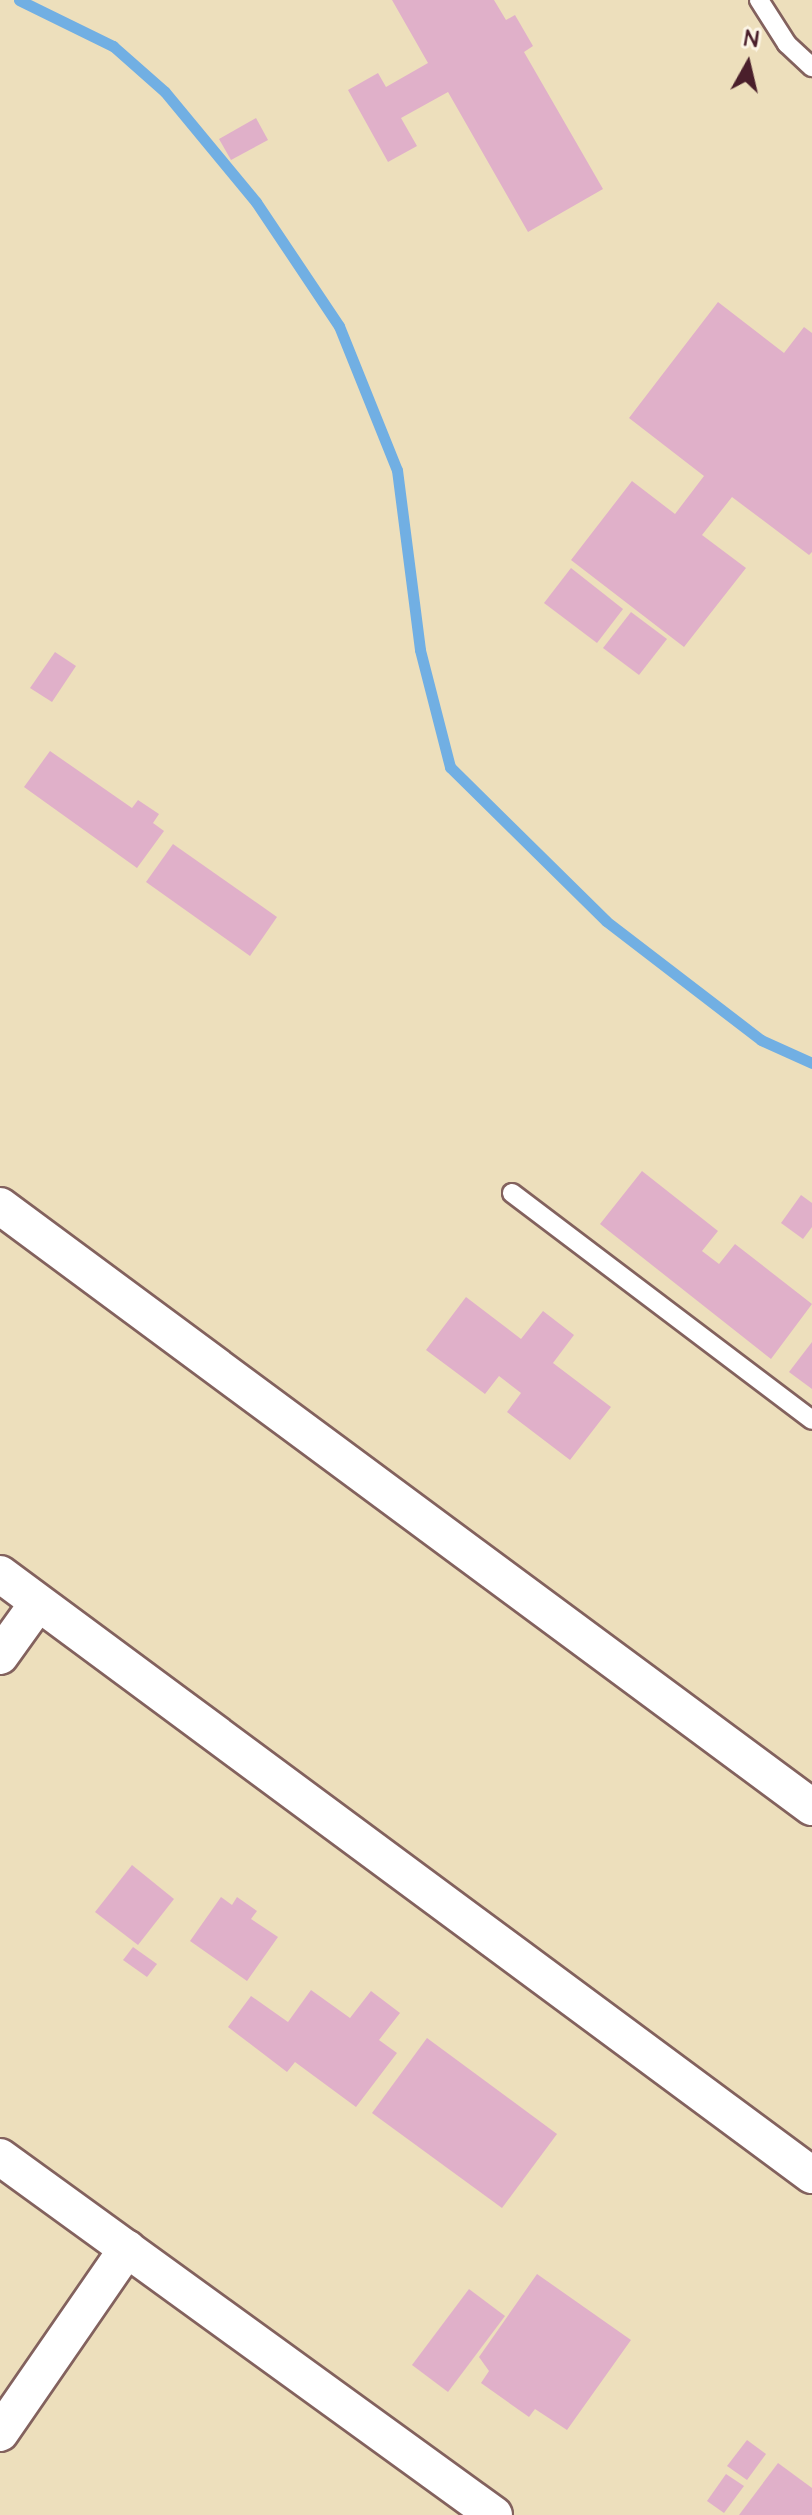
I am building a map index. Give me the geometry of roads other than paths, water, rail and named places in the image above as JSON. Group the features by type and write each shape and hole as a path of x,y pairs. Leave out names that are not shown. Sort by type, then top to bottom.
{"street":[{"path":"0,1206 812,1807"},
{"path":"0,1574 812,2175"},
{"path":"0,1656 38,1603"},
{"path":"0,2157 494,2515"},
{"path":"0,2433 127,2249"}],"lane":[{"path":"759,0 787,44 812,67"},
{"path":"512,1193 812,1420"}],"waterway":[{"path":"19,0 113,46 165,92 256,202 339,326 397,470 420,650 450,767 606,921 761,1040 812,1063"}]}
